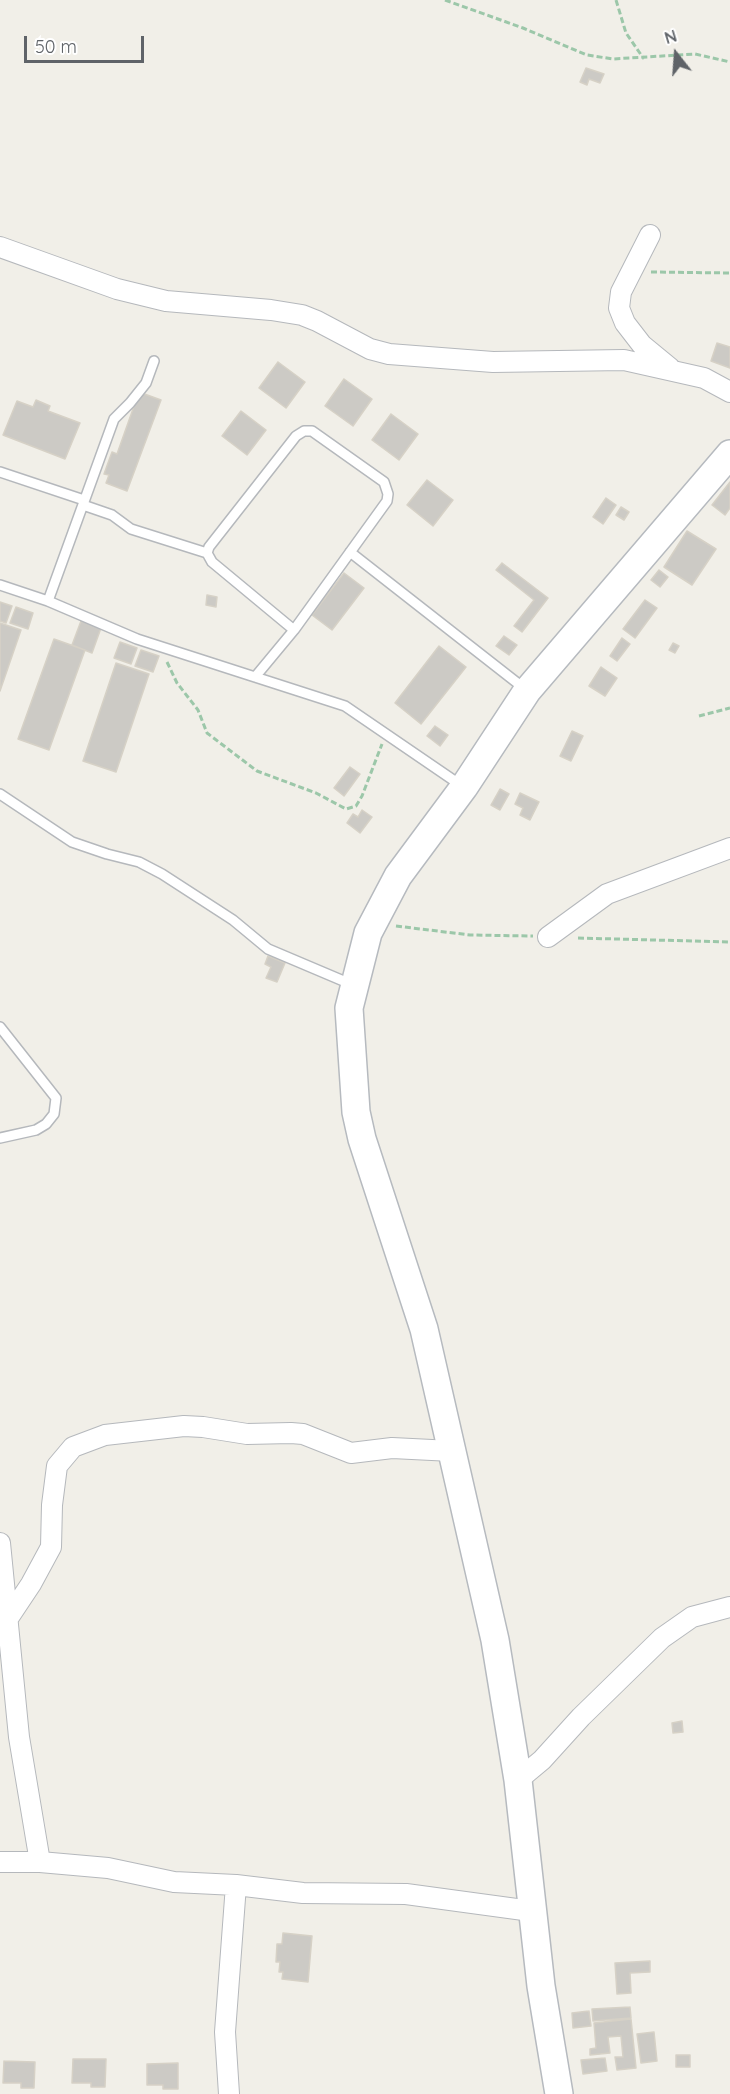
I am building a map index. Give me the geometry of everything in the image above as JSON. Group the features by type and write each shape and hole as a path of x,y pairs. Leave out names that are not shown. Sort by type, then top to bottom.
{"street":[{"path":"650,236 621,292 619,308 625,323 642,345 672,370"},
{"path":"0,247 117,289 166,301 271,309 302,315 370,349 389,354 493,362 624,360 704,378 730,392"},
{"path":"559,2094 531,1911 518,1780 495,1640 424,1329 362,1139 356,1112 350,1008 368,933 393,885 464,787 527,691 730,454"},
{"path":"548,937 607,894 730,848"},
{"path":"9,1617 31,1584 51,1547 52,1505 57,1466 73,1447 105,1435 184,1426 247,1434 303,1434 351,1453 392,1448 452,1451"},
{"path":"0,1543 19,1737 40,1862"},
{"path":"518,1780 542,1760 589,1709 662,1638 692,1617 730,1607"},
{"path":"0,1862 40,1862 108,1868 174,1882 236,1885 303,1893 406,1894 531,1911"},
{"path":"229,2094 225,2032 236,1885"}],"lane":[{"path":"48,601 114,419 146,383 154,361"},
{"path":"207,553 209,547 296,436 304,430 312,430 384,482 388,494 387,501 294,630 255,677"},
{"path":"0,472 84,503 120,519 132,529 207,553 212,562 294,630"},
{"path":"350,552 527,691"},
{"path":"0,585 48,601 138,639 345,706 464,787"},
{"path":"0,794 72,842 139,862 162,874 233,920 268,949 355,986"},
{"path":"0,1027 56,1098 54,1114 46,1124 36,1130 0,1138"}],"path":[{"path":"445,0 523,28 587,55 613,59 644,59 695,54 730,62"},
{"path":"616,0 626,33 644,59"},
{"path":"631,272 730,273"},
{"path":"162,646 172,675 198,710 207,733 256,771 316,793 346,809 356,806 362,796 386,733"},
{"path":"699,716 730,708"}],"building":[{"path":"586,68 604,74 600,83 589,79 587,85 580,82"},
{"path":"717,343 730,347 730,368 711,361"},
{"path":"278,362 305,382 286,408 259,388"},
{"path":"344,379 372,399 353,426 325,406"},
{"path":"139,392 161,400 127,491 106,483 109,475 104,474 112,452 117,454"},
{"path":"36,400 50,406 48,411 80,423 65,459 3,435 17,401 33,407"},
{"path":"241,411 266,430 247,455 222,436"},
{"path":"391,414 418,434 399,460 372,440"},
{"path":"427,480 453,500 433,526 407,505"},
{"path":"730,482 730,508 725,515 712,505"},
{"path":"606,498 616,505 603,524 593,517"},
{"path":"621,507 629,512 624,520 616,515"},
{"path":"687,531 716,549 692,585 664,567"},
{"path":"502,563 548,598 522,632 514,626 534,600 496,570"},
{"path":"659,570 668,577 660,587 651,580"},
{"path":"344,573 364,588 332,630 312,615"},
{"path":"207,595 217,597 216,607 206,605"},
{"path":"645,600 657,608 635,638 623,629"},
{"path":"0,602 12,606 6,623 0,621"},
{"path":"16,607 33,613 28,629 10,623"},
{"path":"81,621 101,628 92,653 72,645"},
{"path":"0,623 21,630 0,691"},
{"path":"504,636 517,645 509,655 496,646"},
{"path":"622,638 630,644 617,661 610,656"},
{"path":"54,639 85,650 49,750 18,739"},
{"path":"120,642 137,648 131,664 114,658"},
{"path":"673,643 679,646 675,653 669,650"},
{"path":"439,646 466,667 421,724 395,703"},
{"path":"141,650 159,656 153,672 135,666"},
{"path":"116,663 149,674 116,772 83,761"},
{"path":"601,667 617,678 605,696 589,686"},
{"path":"435,726 448,735 440,746 427,736"},
{"path":"572,731 583,736 571,761 560,756"},
{"path":"350,767 360,774 344,796 334,788"},
{"path":"500,789 509,794 500,810 491,805"},
{"path":"520,793 539,802 530,820 520,815 523,808 515,804"},
{"path":"362,810 372,817 360,833 347,823 353,814 358,817"},
{"path":"268,956 285,963 277,982 266,978 271,967 265,964"},
{"path":"682,1721 683,1732 673,1733 672,1723"},
{"path":"283,1933 312,1936 308,1982 282,1979 283,1972 279,1972 280,1962 276,1962 277,1944 282,1944"},
{"path":"650,1961 650,1972 630,1973 631,1993 617,1994 615,1963"},
{"path":"630,2007 631,2018 593,2021 592,2009"},
{"path":"589,2011 591,2026 573,2028 572,2013"},
{"path":"631,2019 636,2068 617,2070 615,2057 623,2057 621,2036 608,2037 610,2053 590,2055 590,2049 596,2048 594,2023"},
{"path":"654,2032 657,2061 641,2063 637,2034"},
{"path":"676,2055 690,2055 690,2067 676,2067"},
{"path":"605,2058 607,2071 583,2074 581,2060"},
{"path":"73,2059 106,2059 105,2087 91,2087 91,2083 72,2083"},
{"path":"4,2061 35,2062 34,2088 21,2088 21,2083 3,2083"},
{"path":"178,2063 178,2089 163,2089 163,2085 147,2085 147,2064"}]}
